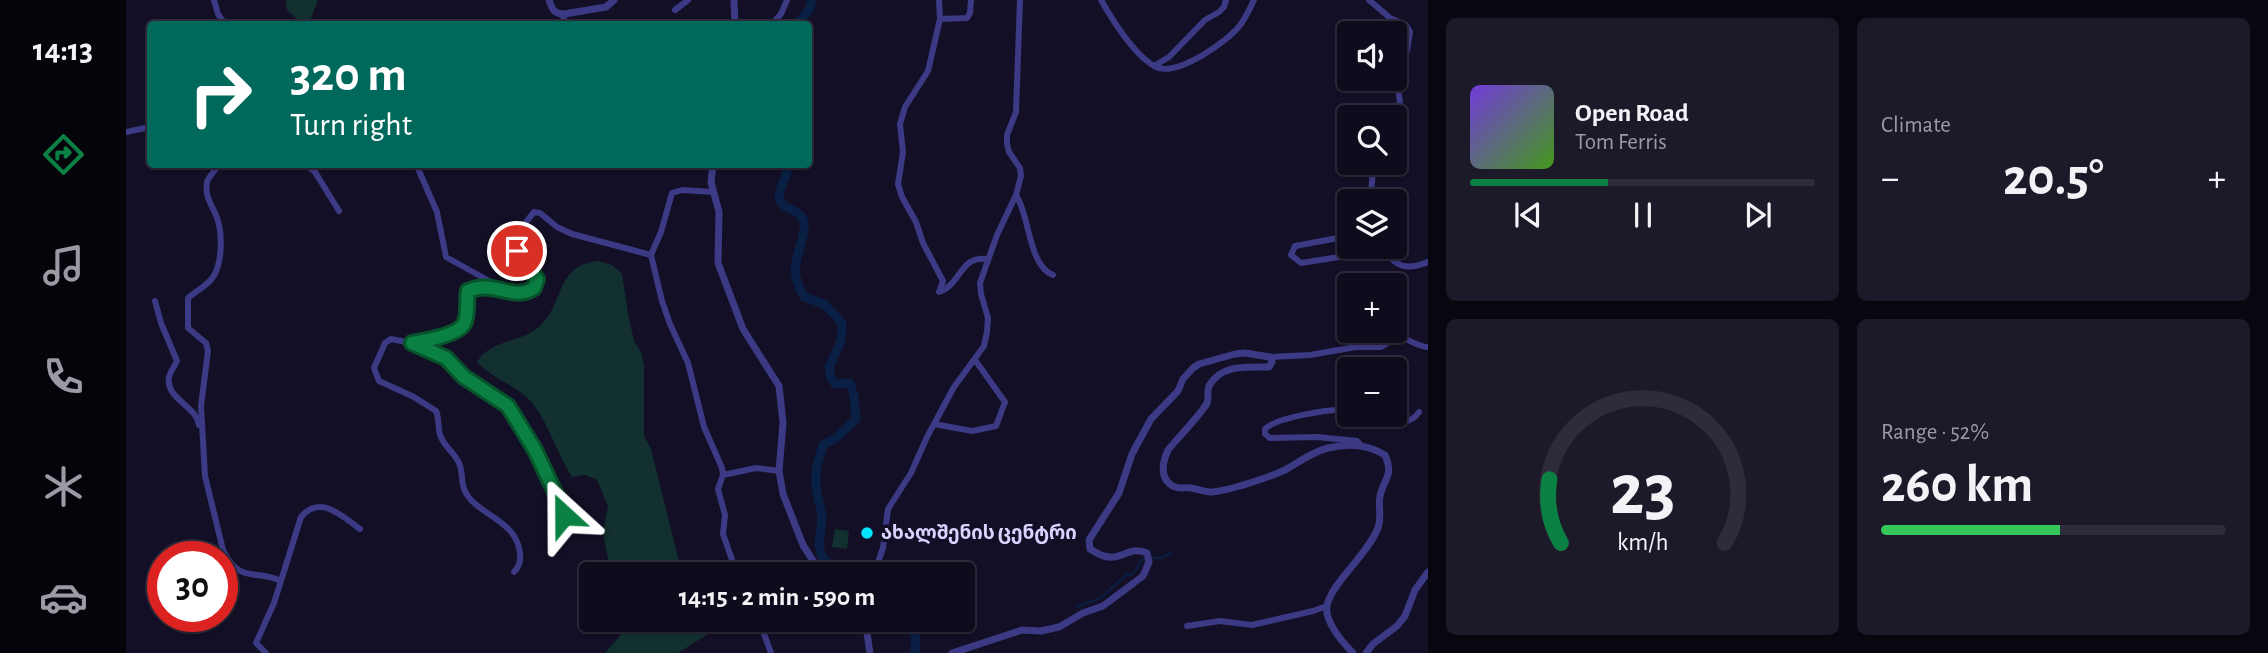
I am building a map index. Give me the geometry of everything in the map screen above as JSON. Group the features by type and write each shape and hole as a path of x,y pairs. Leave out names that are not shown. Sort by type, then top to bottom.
{"street":[{"path":"214,0 223,21"},
{"path":"549,0 552,9 558,14 606,7 614,0"},
{"path":"675,10 688,0"},
{"path":"734,0 735,21"},
{"path":"775,21 787,0"},
{"path":"939,0 940,19 928,71 905,107 900,124 903,152 898,184 923,243 943,281 939,292 945,289 971,260 987,259"},
{"path":"940,19 967,18 971,0"},
{"path":"878,562 883,548 888,509 911,473 954,387 984,346 988,318 980,283 987,259 1016,195 1020,168 1009,152 1007,135 1016,112 1020,0"},
{"path":"1101,0 1130,45 1154,66 1171,69 1211,50 1240,26 1254,0"},
{"path":"1154,66 1169,57 1205,20 1219,12 1226,0"},
{"path":"1370,0 1390,18 1406,25 1410,32 1407,51 1395,73 1401,105"},
{"path":"562,14 564,21"},
{"path":"126,132 147,128"},
{"path":"216,168 208,180 207,199 217,216 217,264 214,276 188,298 186,313 188,328 206,343 208,351 201,406 205,476 226,558 240,572 274,578 281,582"},
{"path":"310,168 339,211"},
{"path":"418,168 437,212 446,257 501,288 516,293 529,292 537,284 533,272 517,251 516,244 534,212 540,213 557,227 572,234 651,255"},
{"path":"712,168 710,182 719,212 718,263 743,329 779,386 783,423 779,471 783,494 803,545 814,562"},
{"path":"713,192 682,190 672,193 662,232 651,255 662,301 688,363 704,427 719,459 723,475 718,489 725,515 723,534 733,562"},
{"path":"1016,195 1023,204 1036,256 1048,273 1053,275"},
{"path":"1337,238 1294,246 1291,256 1301,263 1337,257"},
{"path":"1393,259 1400,266 1411,268 1428,262"},
{"path":"412,343 454,332 463,326 467,314 468,291 476,287 501,288"},
{"path":"155,301 177,361 169,377 170,387 198,419 200,437 204,438"},
{"path":"952,653 1022,630 1041,631 1059,627 1102,606 1143,576 1149,562 1147,553 1133,550 1113,558 1101,556 1090,549 1089,540 1119,493 1132,454 1151,419 1164,408 1178,391 1183,379 1199,364 1245,353 1270,357 1310,355 1356,347 1381,347 1400,336 1428,347"},
{"path":"514,572 520,563 518,545 511,532 478,506 464,489 459,464 452,449 443,443 439,433 436,411 414,397 379,381 374,368 386,343 391,339 412,343 446,358 464,377 508,406 535,450 561,505 564,521"},
{"path":"1270,357 1272,362 1269,367 1240,366 1228,370 1208,388 1207,403 1168,450 1164,459 1163,472 1169,484 1181,489 1221,491 1283,471 1315,452 1360,444"},
{"path":"934,424 972,431 996,426 1005,402 975,360"},
{"path":"1337,410 1269,424 1265,434 1270,438 1317,437 1357,441 1385,455 1389,462 1389,476 1379,503 1381,517 1378,528 1368,547 1333,592 1327,606 1331,624 1353,653"},
{"path":"1407,422 1415,418 1419,412"},
{"path":"723,475 756,468 779,471"},
{"path":"266,653 256,643 266,625 288,565 295,532 307,509 317,506 330,508 360,529"},
{"path":"1366,653 1405,616 1415,590 1428,572"},
{"path":"1187,626 1220,621 1251,625 1327,606"},
{"path":"764,632 771,653"},
{"path":"867,632 870,653"},
{"path":"1372,653 1373,644"}],"green space":[{"path":"286,0 318,0 310,21 300,21 287,10"},
{"path":"599,261 612,265 622,274 634,341 641,352 644,365 644,436 651,449 679,562 609,562 603,533 608,506 597,480 585,475 572,477 533,404 477,362 491,349 541,325 549,316 568,277 575,269"},
{"path":"835,529 849,531 847,549 832,547"},
{"path":"623,632 710,632 678,653 605,653"}],"waterway":[{"path":"800,21 809,10 812,0"},
{"path":"784,168 787,172 779,198 783,205 800,215 804,223 795,274 804,297 824,304 842,323 841,341 829,367 835,384 850,383 854,396 856,419 836,438 823,445 816,469 816,487 822,517 819,546 823,559 828,562"},
{"path":"1151,558 1161,558 1172,553"},
{"path":"1076,607 1101,598 1126,575 1133,574 1146,558"},
{"path":"915,632 915,653"}],"place":[{"name":"ახალშენის ცენტრი","path":"867,533"}],"route":[{"path":"517,251 537,279 534,288 529,292 516,293 501,288 476,287 468,291 467,314 463,326 454,332 412,343 446,358 464,377 508,406 535,450 564,515"}]}
